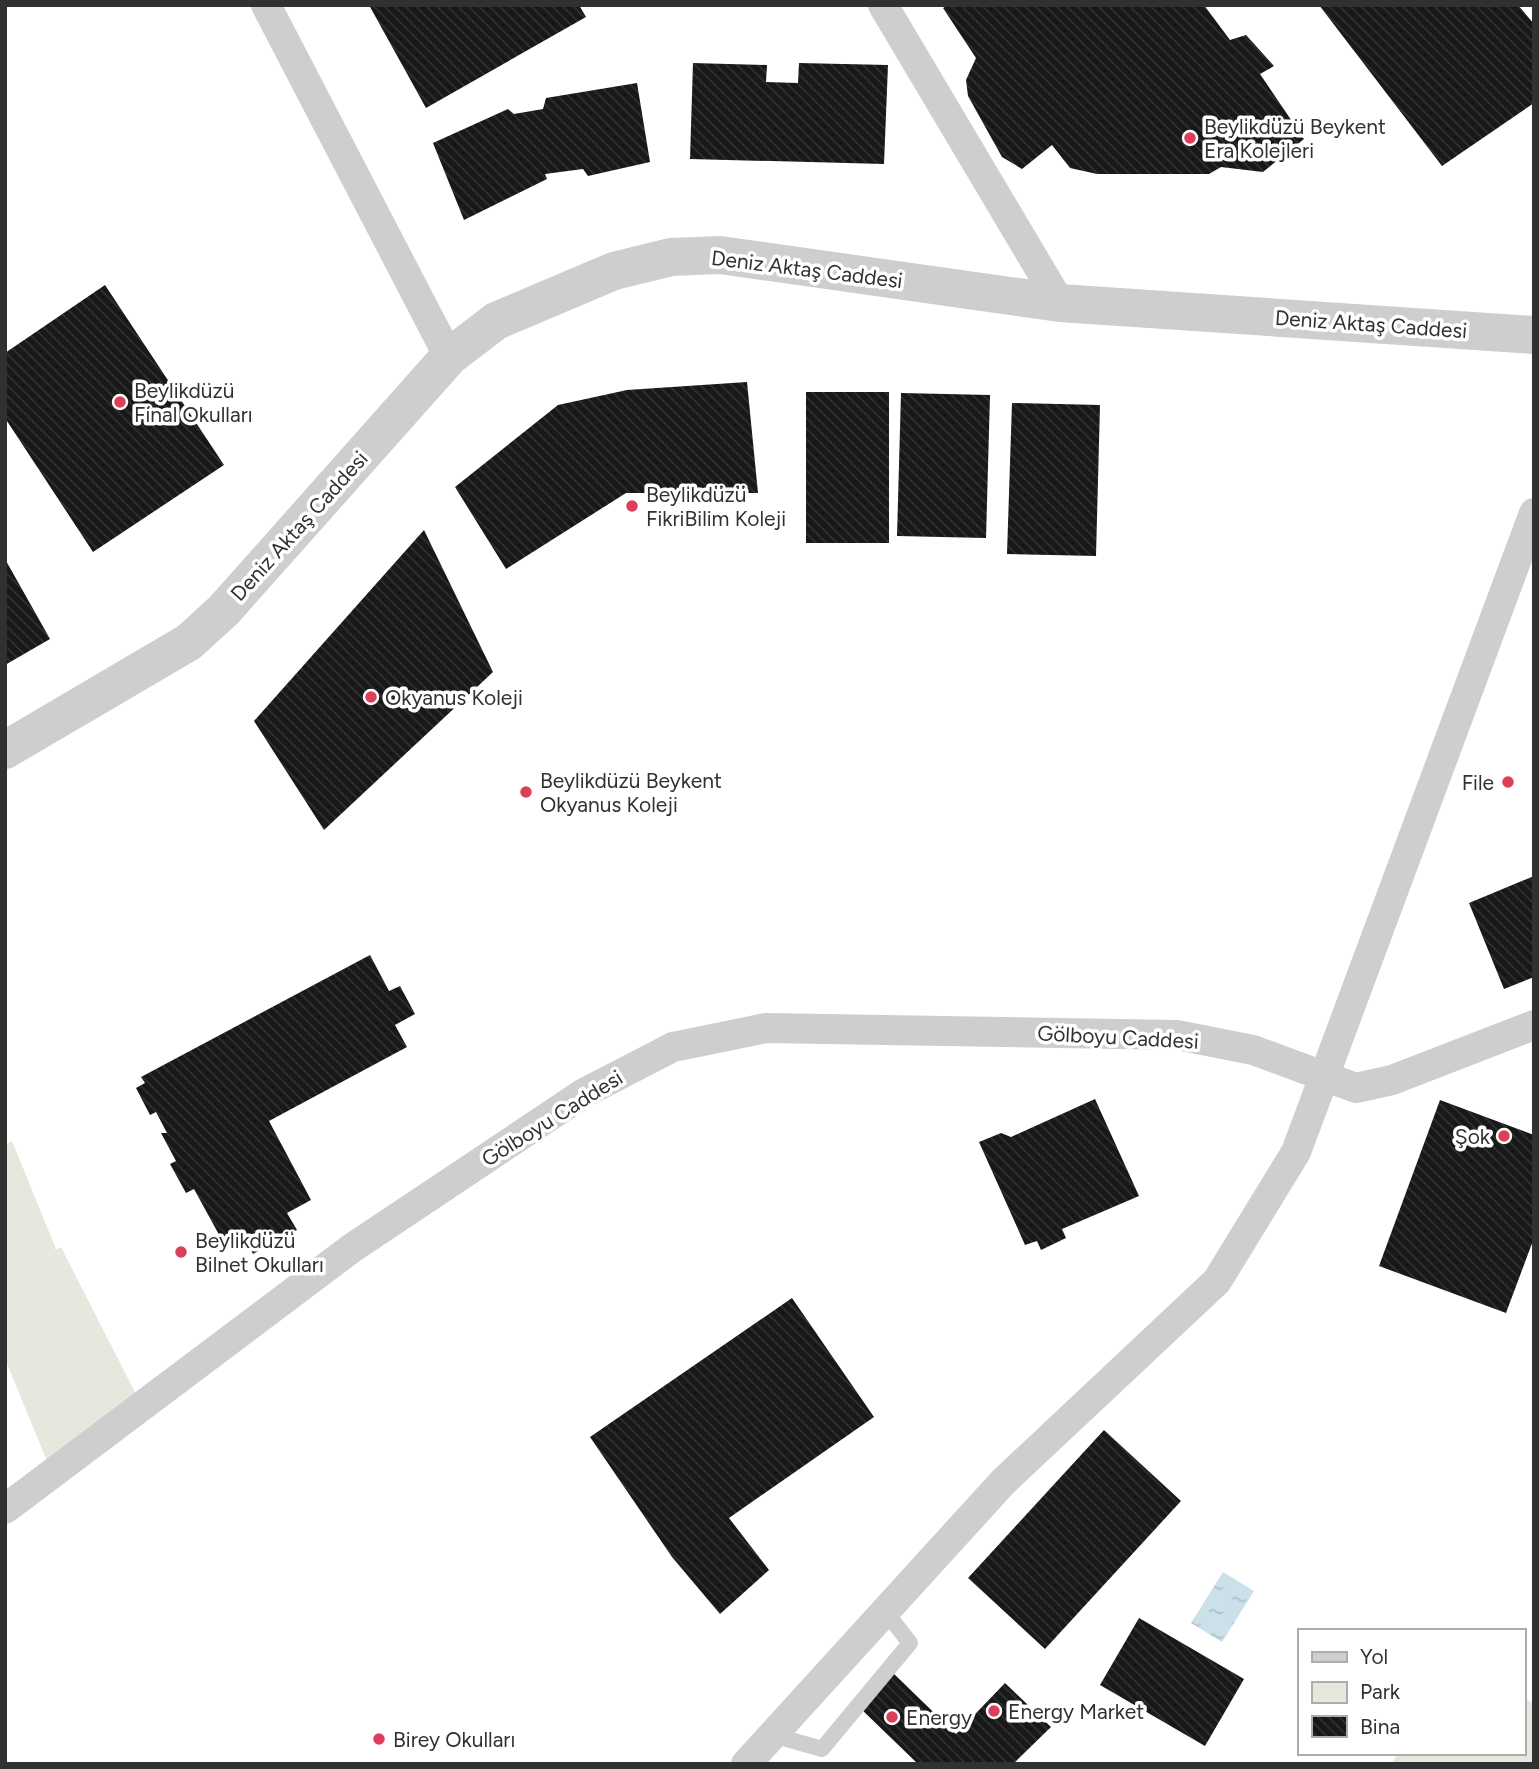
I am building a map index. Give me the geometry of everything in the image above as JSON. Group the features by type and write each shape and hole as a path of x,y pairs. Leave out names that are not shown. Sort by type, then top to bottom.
{"street":[{"path":"266,5 449,356"},
{"path":"883,5 1060,303"},
{"name":"Deniz Aktaş Caddesi","path":"5,750 189,642 224,610 449,356 496,321 614,271 671,257 720,255 1060,303 1534,335"},
{"path":"746,1764 1003,1482 1217,1281 1296,1152 1534,513"},
{"name":"Gölboyu Caddesi","path":"5,1509 352,1248 584,1093 673,1047 766,1028 1177,1035 1253,1050 1356,1088 1392,1080 1534,1025"}],"lane":[{"path":"773,1735 822,1749 910,1643 885,1611"}],"green space":[{"path":"12,1141 56,1249 43,1256 61,1247 142,1406 52,1473 5,1359 5,1145"},
{"path":"1525,1698 1534,1704 1534,1764 1392,1763 1397,1755 1525,1755"}],"water":[{"path":"1223,1572 1254,1591 1222,1642 1191,1623"}],"building":[{"path":"369,5 579,5 586,17 426,108"},
{"path":"948,5 1204,5 1230,40 1246,35 1274,66 1260,74 1304,139 1263,172 1221,167 1209,174 1097,174 1070,168 1052,145 1022,169 1002,157 968,96 966,80 976,58 943,8"},
{"path":"1319,5 1518,5 1534,24 1534,103 1442,166"},
{"path":"693,63 767,65 766,82 798,83 799,63 888,65 884,164 690,159"},
{"path":"637,83 650,162 588,176 583,169 545,174 547,179 464,220 433,143 508,109 514,114 543,109 546,98"},
{"path":"105,285 224,465 93,552 5,418 5,353"},
{"path":"747,382 758,493 626,493 506,569 455,487 558,405 627,390"},
{"path":"806,392 889,392 889,543 806,543"},
{"path":"901,393 990,395 986,538 897,536"},
{"path":"1012,403 1100,405 1096,556 1007,554"},
{"name":"Okyanus Koleji","path":"424,530 493,672 324,830 254,721"},
{"path":"5,559 50,639 5,665"},
{"path":"1534,876 1534,977 1504,989 1469,903"},
{"path":"370,955 389,991 400,986 415,1014 395,1025 407,1047 269,1121 311,1200 287,1213 297,1230 253,1254 242,1232 223,1242 194,1189 186,1193 170,1164 176,1161 161,1133 167,1133 156,1112 150,1115 136,1088 145,1083 141,1077"},
{"path":"1095,1099 1139,1196 1062,1229 1066,1238 1041,1250 1037,1241 1025,1245 979,1142 1001,1133 1011,1137"},
{"path":"1440,1100 1534,1135 1534,1238 1506,1313 1379,1266"},
{"path":"792,1298 874,1417 729,1518 769,1570 720,1614 672,1557 590,1437"},
{"path":"1104,1430 1181,1501 1045,1649 968,1578"},
{"path":"1139,1618 1244,1679 1205,1746 1100,1685"},
{"path":"892,1672 956,1734 1005,1683 1051,1727 1013,1764 918,1764 859,1707"}],"place":[{"name":"Beylikdüzü Beykent Era Kolejleri","path":"1190,138"},
{"name":"Beylikdüzü Final Okulları","path":"120,402"},
{"name":"Beylikdüzü FikriBilim Koleji","path":"632,506"},
{"name":"Okyanus Koleji","path":"371,697"},
{"name":"File","path":"1508,782"},
{"name":"Beylikdüzü Beykent Okyanus Koleji","path":"526,792"},
{"name":"Şok","path":"1504,1136"},
{"name":"Beylikdüzü Bilnet Okulları","path":"181,1252"},
{"name":"Energy Market","path":"994,1711"},
{"name":"Energy","path":"892,1717"},
{"name":"Birey Okulları","path":"379,1739"}]}
